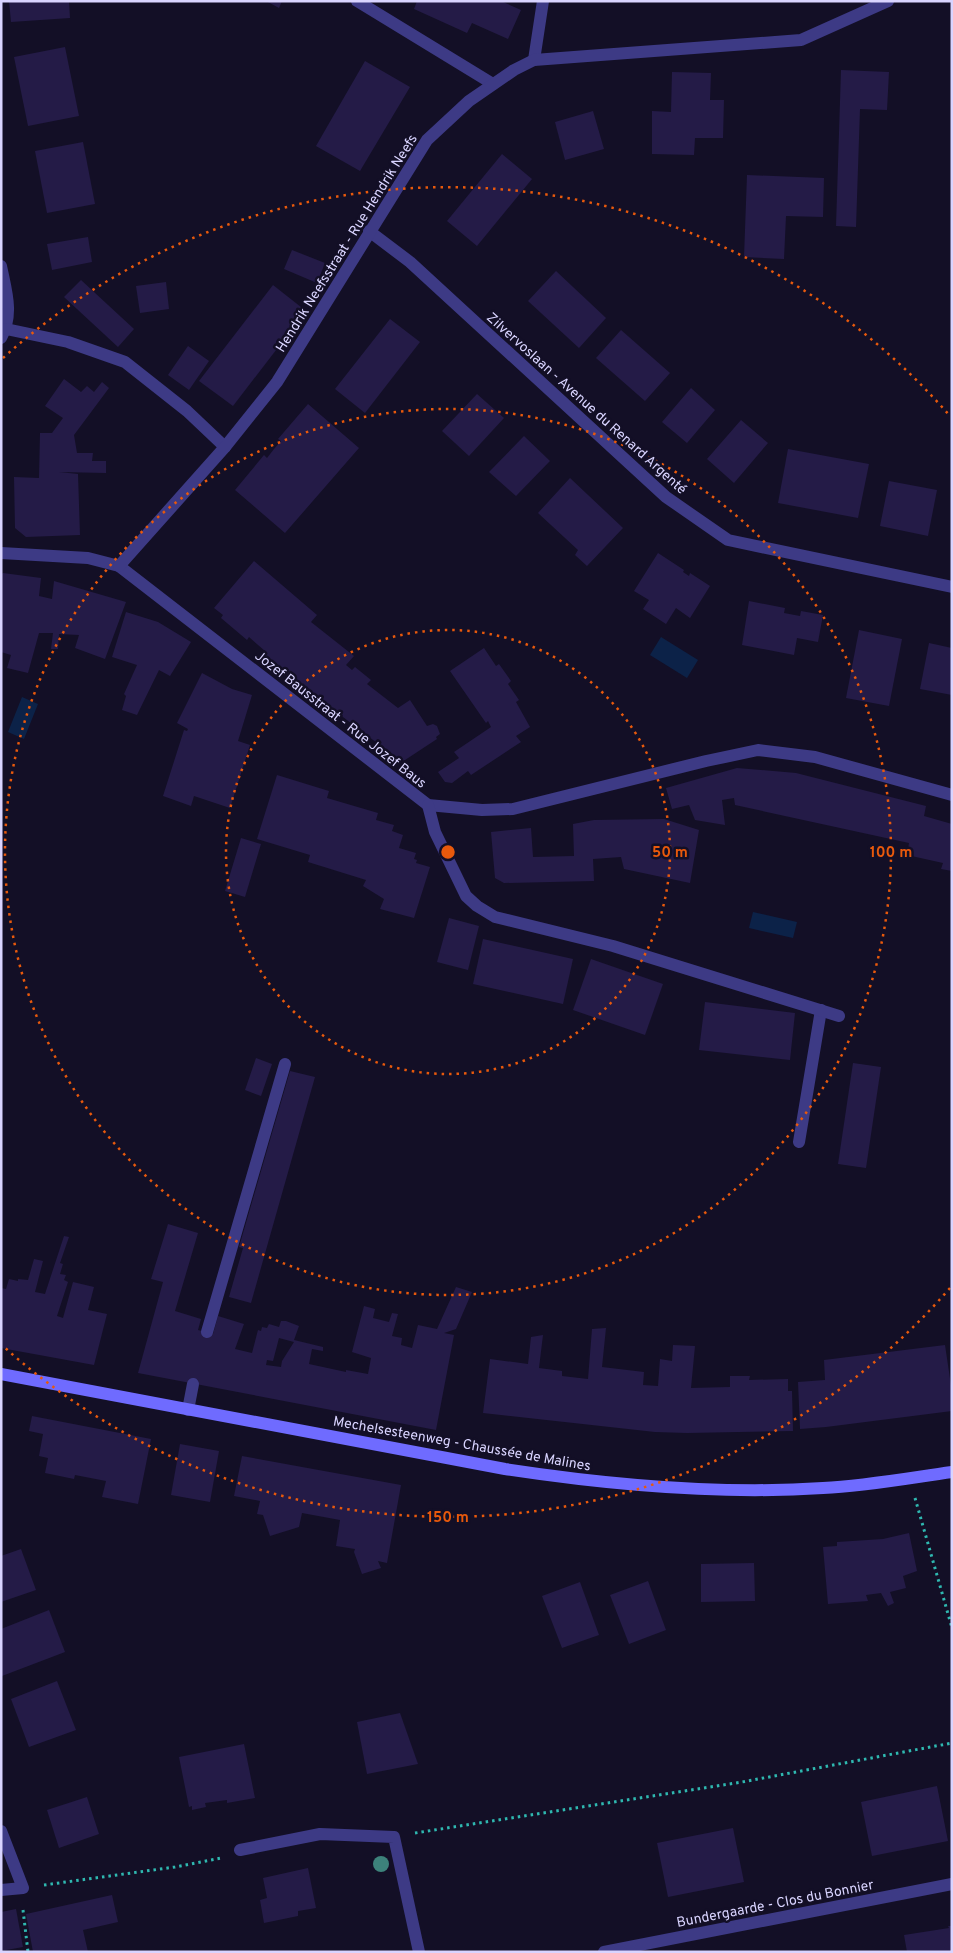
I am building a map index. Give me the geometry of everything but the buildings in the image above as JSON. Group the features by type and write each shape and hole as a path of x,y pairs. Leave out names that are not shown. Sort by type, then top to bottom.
{"main road":[{"name":"Mechelsesteenweg - Chaussée de Malines","path":"1,1374 505,1469 576,1479 662,1487 750,1490 823,1488 952,1472"}],"street":[{"path":"357,1 493,84"},
{"path":"534,60 543,1"},
{"name":"Hendrik Neefsstraat - Rue Hendrik Neefs","path":"119,566 225,447 277,382 427,140 469,101 514,70 534,60 801,40 888,1"},
{"name":"Zilvervoslaan - Avenue du Renard Argenté","path":"369,231 410,262 666,497 728,540 952,587"},
{"path":"1,266 5,309 4,333 68,342 125,362 187,411 225,447"},
{"name":"Jozef Bausstraat - Rue Jozef Baus","path":"1,553 88,558 119,566 428,805 482,810 513,809 706,760 758,750 815,757 952,795"},
{"path":"428,805 435,832 466,896 494,917 613,946 840,1016"},
{"path":"799,1142 821,1010"},
{"path":"206,1332 285,1064"},
{"path":"188,1410 193,1384"},
{"path":"1,1831 23,1888 1,1890"},
{"path":"240,1850 320,1834 394,1837 419,1952"},
{"name":"Bundergaarde - Clos du Bonnier","path":"604,1952 952,1884"}],"path":[{"path":"910,1478 952,1628"},
{"path":"394,1837 742,1782 952,1743"},
{"path":"28,1952 23,1913 23,1888 175,1867 230,1856 240,1850"}],"water":[{"path":"661,637 698,660 687,678 650,655"},
{"path":"22,697 38,704 24,739 8,732"},
{"path":"753,912 797,922 793,938 749,928"}]}
